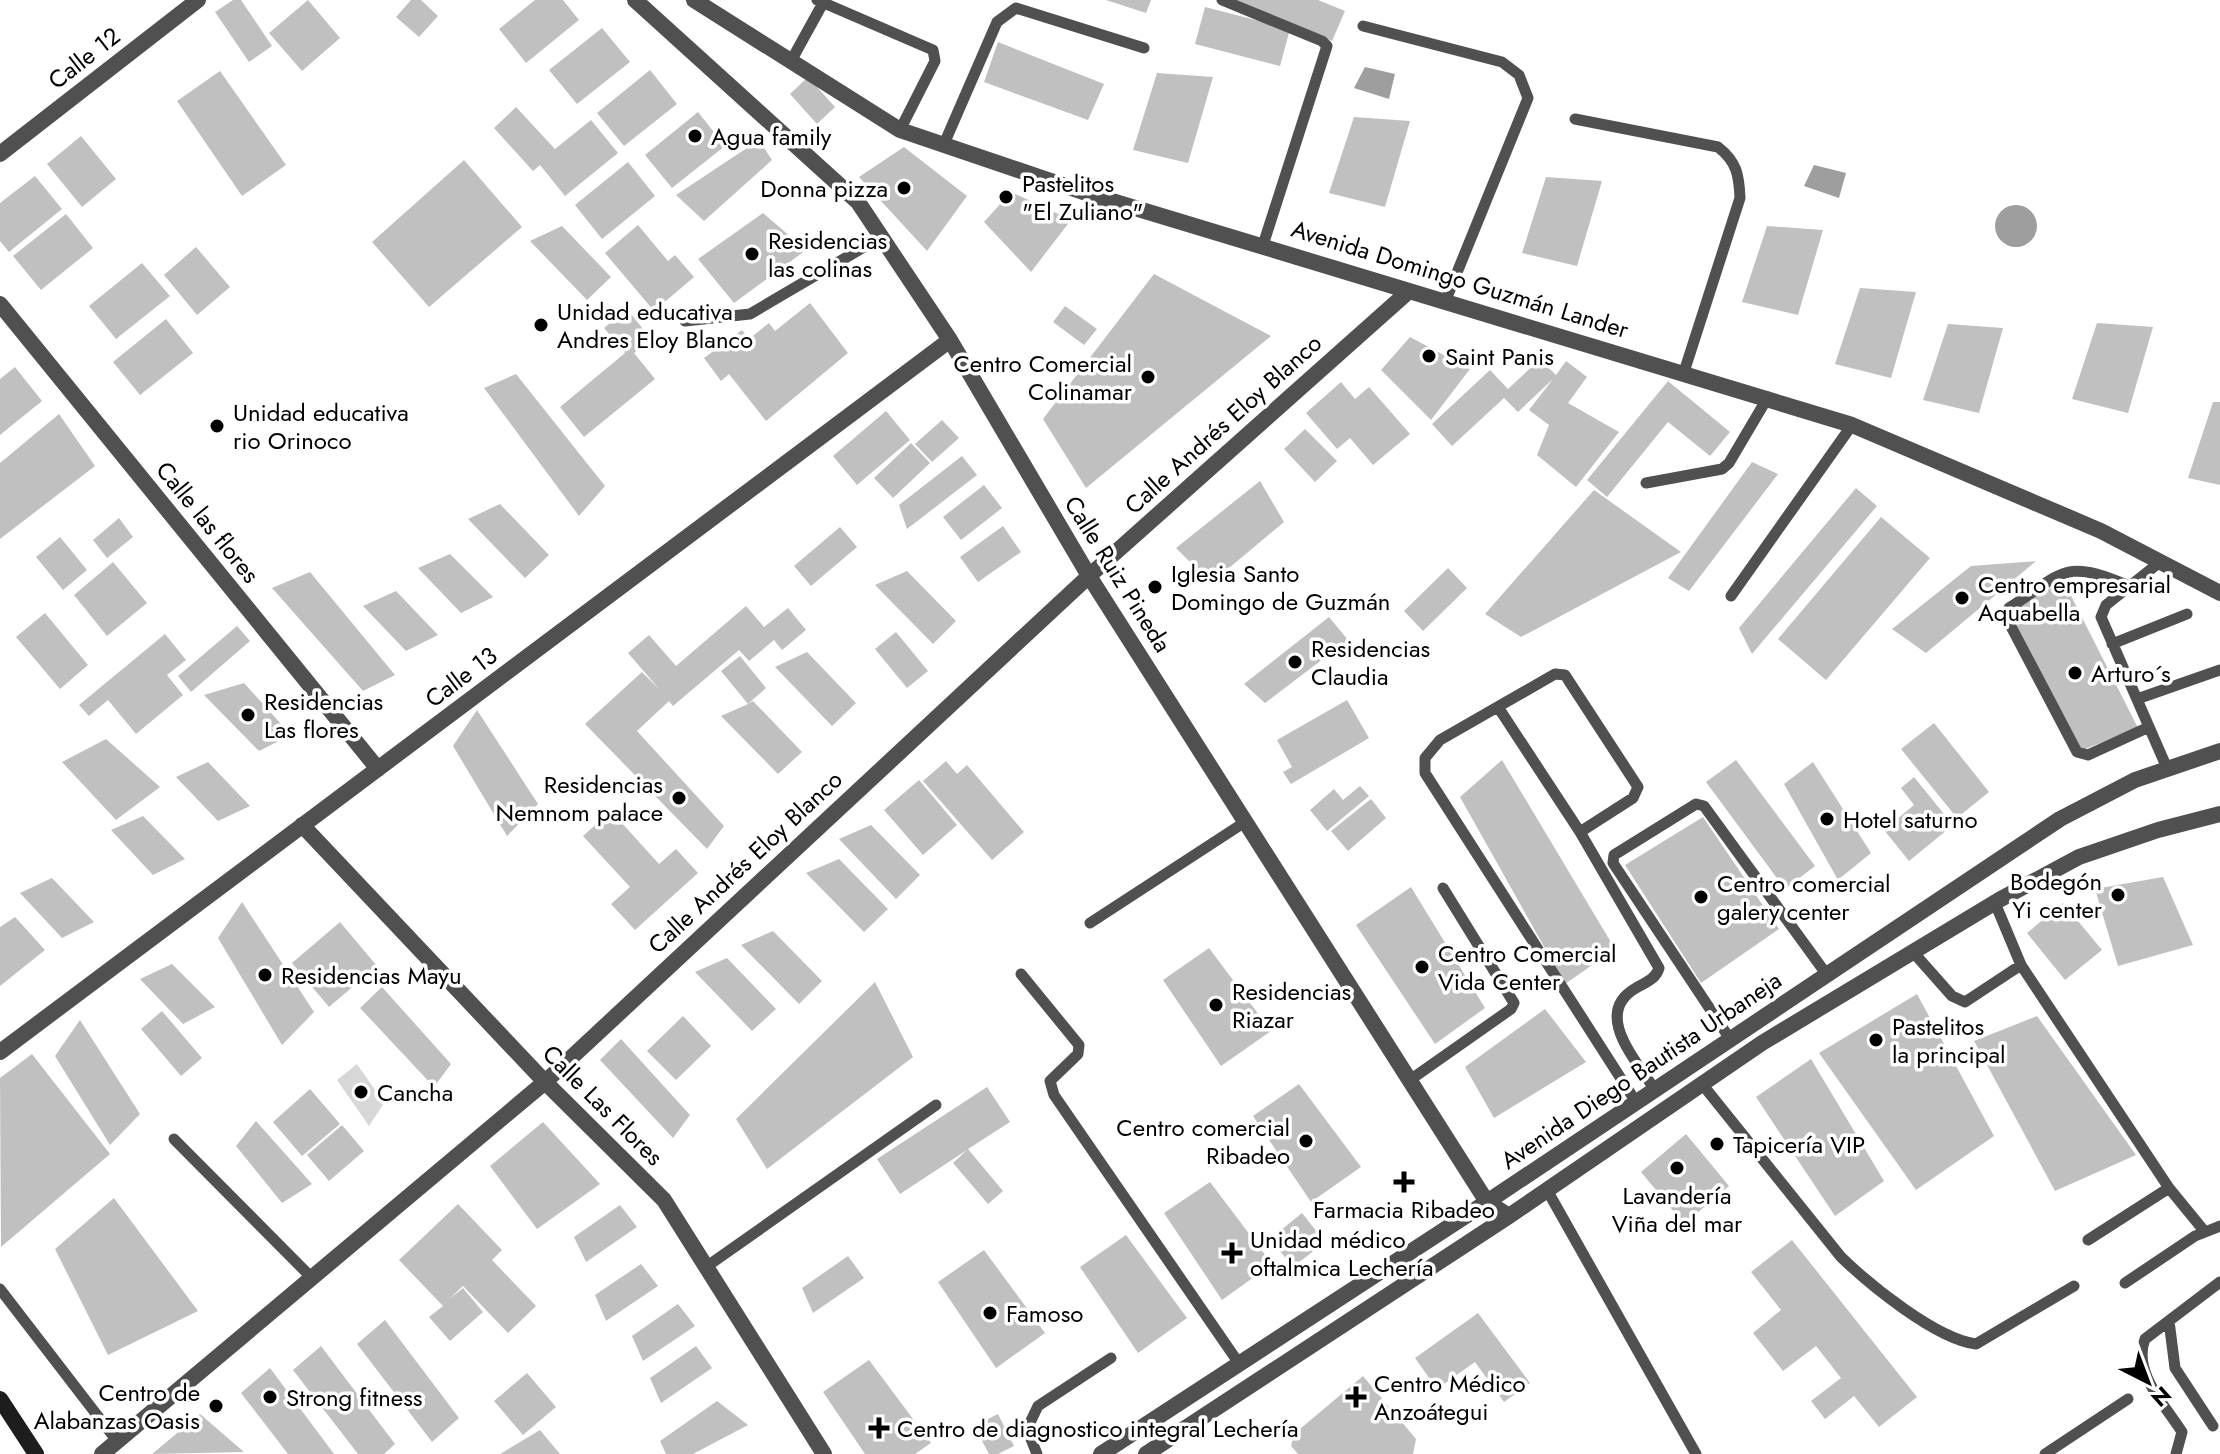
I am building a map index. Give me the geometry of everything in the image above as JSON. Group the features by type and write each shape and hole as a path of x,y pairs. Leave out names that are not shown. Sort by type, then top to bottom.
{"main road":[{"path":"0,1399 36,1454"},
{"path":"10,1414 47,1454"}],"street":[{"name":"Calle 12","path":"0,154 198,0"},
{"name":"Calle Ruiz Pineda","path":"635,0 858,202 950,340 1089,576 1487,1202 1509,1216"},
{"name":"Avenida Domingo Guzmán Lander","path":"694,0 900,130 1092,195 1768,397 1852,425 2101,531 2220,593"},
{"name":"Calle Andrés Eloy Blanco","path":"102,1454 545,1082 1089,576 1409,291"},
{"name":"Calle las flores","path":"0,304 378,769"},
{"name":"Calle 13","path":"0,1052 950,340"},
{"name":"Avenida Diego Bautista Urbaneja","path":"1101,1454 1487,1202 2060,819 2135,780 2220,751"},
{"name":"Avenida Diego Bautista Urbaneja","path":"1146,1454 1509,1216 1762,1043 1995,903 2079,857 2158,830 2220,814"},
{"name":"Calle Las Flores","path":"302,825 545,1082 664,1200 824,1454"}],"lane":[{"path":"1222,0 1322,41 1327,46 1263,245"},
{"path":"791,61 820,1 933,50 935,61 900,130"},
{"path":"944,144 997,22 1007,12 1016,8 1144,48"},
{"path":"1363,26 1502,62 1519,75 1528,98 1445,302"},
{"path":"1575,119 1718,147 1731,157 1739,173 1740,198 1684,372"},
{"path":"685,321 750,314 881,237"},
{"path":"1646,483 1722,469 1729,463 1768,397"},
{"path":"1731,596 1852,425"},
{"path":"2160,562 2129,586 2103,611 2101,617 2167,768"},
{"path":"2129,586 2079,568 2065,572 2009,608 2006,617 2077,752 2088,755 2149,727"},
{"path":"2112,644 2187,614"},
{"path":"2137,699 2220,670"},
{"path":"1580,832 1633,798 1638,787 1565,675 1555,674 1440,740 1425,758 1425,773 1636,1102"},
{"path":"1498,707 1580,832 1659,968 1654,977 1622,996 1615,1012 1618,1031 1655,1090"},
{"path":"1730,1039 1613,863 1614,855 1696,804 1704,806 1827,975"},
{"path":"1090,923 1245,822"},
{"path":"1410,1080 1511,1009 1514,1003 1443,888"},
{"path":"1995,903 2021,965 2169,1188 2205,1232"},
{"path":"1913,952 1958,1001 1965,1002 2021,965"},
{"path":"1021,974 1079,1045 1078,1054 1050,1081 1054,1095 1238,1362"},
{"path":"1702,1084 1841,1257 1860,1275 1946,1334 1961,1342 1976,1344 2074,1286"},
{"path":"706,1267 936,1105"},
{"path":"174,1139 312,1278"},
{"path":"2088,1240 2169,1188"},
{"path":"1547,1190 1696,1454"},
{"path":"2125,1283 2205,1232 2220,1226"},
{"path":"2176,1454 2182,1432 2143,1371 2140,1352 2145,1339 2220,1282"},
{"path":"0,1289 117,1441"},
{"path":"2169,1321 2175,1368 2213,1426"},
{"path":"1037,1454 1027,1429 1038,1406 1111,1358"},
{"path":"2044,1454 2128,1399"}],"shaded area":[{"path":"1365,67 1395,74 1389,99 1354,88"},
{"path":"1814,165 1846,173 1839,198 1804,186"},
{"path":"2016,205 2031,211 2037,226 2031,241 2016,247 2001,241 1995,226 2001,211"},
{"name":"Cancha","path":"357,1064 384,1103 369,1126 337,1080"}],"building":[{"path":"233,0 241,0 272,46 249,62 215,12"},
{"path":"308,0 340,38 302,71 269,33"},
{"path":"411,0 421,0 438,16 419,37 396,17"},
{"path":"535,0 563,0 579,20 526,63 499,29"},
{"path":"1106,0 1151,0 1146,13"},
{"path":"1235,0 1318,0 1345,11 1332,41"},
{"path":"1205,7 1290,29 1280,66 1195,44"},
{"path":"602,28 630,62 577,104 549,70"},
{"path":"998,42 1104,84 1088,120 984,82"},
{"path":"650,70 677,104 624,146 597,113"},
{"path":"220,71 286,165 242,196 177,101"},
{"path":"1157,73 1213,77 1188,163 1133,150"},
{"path":"808,77 835,107 817,124 790,94"},
{"path":"516,107 555,149 591,120 618,153 565,196 540,165 533,171 494,128"},
{"path":"698,112 725,146 672,188 645,155"},
{"path":"1354,117 1410,121 1385,207 1329,193"},
{"path":"81,136 116,179 82,207 47,164"},
{"path":"759,140 772,160 704,221 676,195"},
{"path":"904,147 967,196 927,251 859,177"},
{"path":"464,160 522,227 429,307 372,242"},
{"path":"628,162 655,196 602,239 575,205"},
{"path":"35,176 62,209 9,252 0,241 0,203"},
{"path":"1546,177 1602,181 1577,266 1522,253"},
{"path":"1011,192 1071,220 1031,272 984,222"},
{"name":"Residencias las colinas","path":"763,213 806,250 734,303 698,259"},
{"path":"66,214 93,248 41,290 13,256"},
{"path":"638,225 668,261 675,255 694,277 654,311 605,253"},
{"path":"562,226 611,277 587,300 530,241"},
{"path":"1767,226 1823,230 1798,315 1742,302"},
{"path":"196,247 230,287 197,315 164,275"},
{"path":"142,263 170,296 116,339 89,306"},
{"name":"Centro Comercial Colinamar","path":"1154,274 1271,336 1086,488 1043,419"},
{"path":"1860,288 1916,292 1891,378 1835,364"},
{"path":"810,303 848,353 766,421 729,374 721,381 704,358 742,330 749,339 769,323 775,331"},
{"path":"1065,306 1097,329 1084,345 1053,322"},
{"path":"627,309 651,339 634,353 655,379 584,437 560,407 625,353 604,328"},
{"path":"166,319 193,353 140,395 113,362"},
{"path":"2097,323 2153,327 2128,413 2072,399"},
{"path":"1948,324 2003,328 1979,413 1923,400"},
{"path":"1410,337 1470,369 1431,420 1381,370"},
{"path":"1540,359 1556,375 1566,361 1587,377 1568,403 1619,432 1576,487 1537,455 1549,425 1529,410 1553,379 1518,412 1504,398 1452,446 1432,424 1490,370 1508,389"},
{"path":"15,367 42,401 0,435 0,379"},
{"path":"516,374 605,486 579,516 484,388"},
{"path":"1668,381 1730,432 1710,456 1668,422 1607,497 1587,480"},
{"path":"1341,382 1355,399 1369,387 1410,434 1373,465 1350,438 1337,449 1306,413"},
{"path":"2213,402 2220,402 2220,485 2188,478"},
{"path":"886,411 910,440 857,485 833,456"},
{"path":"59,414 95,466 0,539 0,463"},
{"path":"942,420 959,438 932,462 915,444"},
{"path":"1305,429 1337,461 1315,482 1284,449"},
{"path":"911,443 930,463 893,498 874,478"},
{"path":"962,456 977,475 907,529 899,505"},
{"path":"1752,462 1778,474 1689,591 1668,578"},
{"path":"1260,481 1284,522 1211,583 1176,548"},
{"path":"984,485 1002,508 961,540 943,517"},
{"path":"1856,488 1877,506 1752,654 1739,628"},
{"path":"1594,490 1681,552 1521,637 1485,614"},
{"path":"500,504 549,555 525,578 468,519"},
{"path":"1881,517 1930,558 1826,680 1778,639"},
{"path":"119,518 133,537 107,558 93,540"},
{"path":"1003,526 1021,552 978,582 960,557"},
{"path":"840,527 857,547 811,586 794,566"},
{"path":"60,537 87,570 63,590 36,557"},
{"path":"450,554 493,597 461,613 418,568"},
{"name":"Centro empresarial Aquabella","path":"2036,561 1926,653 1892,629 1971,566"},
{"path":"113,562 147,603 107,636 74,595"},
{"path":"1448,568 1467,588 1423,631 1404,611"},
{"path":"907,571 956,621 933,644 875,585"},
{"path":"310,572 395,675 363,691 272,588"},
{"name":"Arturo´s","path":"2063,580 2138,728 2080,751 2011,618 2014,609"},
{"path":"396,591 438,635 406,651 363,606"},
{"path":"746,606 764,627 788,608 806,630 782,650 774,640 749,661 739,650 673,706 669,701 637,731 724,826 707,849 585,724 642,672 660,690 628,653 649,635 676,666"},
{"path":"45,613 88,665 60,689 16,637"},
{"name":"Residencias Claudia","path":"1329,617 1348,640 1265,703 1244,684"},
{"path":"237,626 250,641 191,692 178,676"},
{"path":"896,632 928,671 907,688 875,649"},
{"path":"165,634 186,660 167,675 183,695 136,734 108,700 89,716 79,705"},
{"path":"807,652 856,703 832,726 775,667"},
{"path":"740,656 766,688 748,704 721,671"},
{"name":"Residencias Las flores","path":"244,683 291,735 259,751 204,695"},
{"path":"1347,700 1369,738 1291,784 1283,772 1292,767 1277,740"},
{"path":"753,701 802,752 778,774 721,716"},
{"path":"477,710 538,804 507,836 453,746"},
{"path":"1934,723 1989,792 1957,818 1901,749"},
{"path":"106,739 160,787 116,820 62,762"},
{"path":"1502,760 1615,949 1565,984 1460,797"},
{"path":"1736,760 1815,866 1785,889 1706,782"},
{"path":"946,761 957,774 967,765 1024,832 992,860 923,781"},
{"path":"208,762 250,806 218,821 176,777"},
{"name":"Hotel saturno","path":"1813,762 1871,853 1838,880 1784,784"},
{"path":"1914,777 1953,825 1909,861 1884,830 1914,805 1901,788"},
{"path":"919,780 957,825 923,855 884,810"},
{"path":"1360,786 1369,796 1327,831 1310,810 1334,789 1343,800"},
{"path":"1371,799 1386,818 1348,851 1331,831"},
{"path":"611,811 659,864 676,849 698,873 635,930 611,904 630,887 583,836"},
{"path":"143,816 185,859 153,875 111,830"},
{"name":"Centro comercial galery center","path":"1703,817 1779,929 1701,983 1625,865"},
{"path":"871,825 920,875 896,899 839,839"},
{"path":"839,859 888,909 864,932 806,873"},
{"path":"2163,877 2193,945 2118,966 2095,889"},
{"path":"52,878 94,922 62,938 20,893"},
{"name":"Centro Comercial Vida Center","path":"1411,887 1485,1008 1435,1044 1356,925"},
{"name":"Residencias Mayu","path":"242,902 314,1012 282,1045 218,938"},
{"path":"2063,903 2102,950 2065,980 2027,933"},
{"path":"15,917 45,950 0,986 0,927"},
{"path":"340,922 377,966 329,1007 292,963"},
{"path":"773,931 822,981 799,1004 741,945"},
{"name":"Residencias Riazar","path":"1209,948 1271,1031 1221,1066 1163,980"},
{"path":"727,958 776,1009 752,1031 695,972"},
{"path":"172,964 215,1007 183,1024 140,979"},
{"path":"875,982 913,1057 767,1169 736,1119"},
{"path":"382,987 451,1064 434,1087 360,1008"},
{"path":"1917,994 1994,1136 1916,1190 1819,1053"},
{"path":"1545,1009 1586,1062 1494,1118 1465,1067"},
{"path":"162,1011 202,1058 181,1076 141,1029"},
{"path":"683,1016 711,1046 676,1080 647,1051"},
{"path":"2037,1016 2136,1155 2055,1191 1974,1041"},
{"path":"80,1020 140,1114 110,1145 55,1056"},
{"path":"621,1039 690,1115 673,1138 600,1060"},
{"path":"32,1054 110,1154 1,1247 0,1078"},
{"path":"1811,1059 1884,1181 1835,1216 1756,1097"},
{"name":"Centro comercial Ribadeo","path":"1299,1084 1361,1167 1311,1202 1253,1116"},
{"path":"987,1087 1010,1122 968,1149 1003,1191 988,1204 953,1163 967,1150 900,1194 877,1159"},
{"path":"310,1089 340,1124 302,1156 273,1122"},
{"path":"256,1121 312,1184 282,1203 236,1146"},
{"path":"543,1122 600,1184 537,1229 490,1166"},
{"path":"342,1125 364,1151 329,1181 307,1155"},
{"path":"1686,1134 1729,1186 1684,1224 1641,1172"},
{"path":"1210,1182 1272,1264 1222,1300 1164,1213"},
{"path":"114,1198 198,1311 108,1355 55,1249"},
{"path":"458,1204 502,1250 492,1260 536,1306 508,1333 463,1286 448,1300 463,1288 483,1312 450,1341 429,1317 443,1306 399,1260"},
{"path":"620,1205 637,1227 586,1262 574,1237"},
{"path":"1302,1213 1325,1242 1293,1267 1270,1239"},
{"path":"1126,1235 1187,1318 1138,1353 1080,1267"},
{"path":"1792,1240 1917,1397 1879,1427 1854,1396 1825,1419 1811,1401 1841,1378 1816,1346 1783,1371 1753,1333 1781,1310 1751,1272"},
{"path":"984,1250 1045,1333 996,1368 938,1282"},
{"path":"848,1256 864,1278 813,1313 802,1288"},
{"path":"641,1264 658,1286 606,1321 595,1295"},
{"path":"678,1304 695,1326 643,1361 632,1336"},
{"path":"1478,1313 1530,1383 1504,1402 1475,1362 1437,1389 1415,1358"},
{"path":"385,1320 459,1418 432,1442 357,1344"},
{"path":"321,1346 395,1444 384,1454 358,1454 293,1370"},
{"path":"696,1346 712,1368 661,1403 650,1378"},
{"path":"869,1360 931,1443 915,1454 865,1454 823,1392"},
{"path":"270,1368 334,1454 288,1454 241,1393"},
{"path":"527,1373 556,1407 523,1435 494,1401"},
{"path":"1363,1376 1416,1439 1413,1454 1298,1454 1291,1446 1294,1434"},
{"path":"717,1401 748,1425 693,1454 666,1454 660,1441"},
{"path":"200,1414 244,1452 152,1454"},
{"path":"998,1414 1014,1446 998,1454 989,1454 974,1426"},
{"path":"540,1430 560,1454 500,1454"}],"place":[{"name":"Agua family","path":"695,136"},
{"name":"Donna pizza","path":"904,188"},
{"name":"Pastelitos \"El Zuliano\"","path":"1006,197"},
{"name":"Residencias las colinas","path":"752,254"},
{"name":"Unidad educativa Andres Eloy Blanco","path":"541,325"},
{"name":"Saint Panis","path":"1429,356"},
{"name":"Centro Comercial Colinamar","path":"1148,377"},
{"name":"Unidad educativa rio Orinoco","path":"217,426"},
{"name":"Iglesia Santo Domingo de Guzmán","path":"1155,587"},
{"name":"Centro empresarial Aquabella","path":"1962,598"},
{"name":"Residencias Claudia","path":"1295,662"},
{"name":"Arturo´s","path":"2075,673"},
{"name":"Residencias Las flores","path":"248,715"},
{"name":"Residencias Nemnom palace","path":"679,798"},
{"name":"Hotel saturno","path":"1827,819"},
{"name":"Bodegón Yi center","path":"2118,895"},
{"name":"Centro comercial galery center","path":"1701,897"},
{"name":"Centro Comercial Vida Center","path":"1422,967"},
{"name":"Residencias Mayu","path":"265,975"},
{"name":"Residencias Riazar","path":"1216,1005"},
{"name":"Pastelitos la principal","path":"1876,1040"},
{"name":"Cancha","path":"361,1092"},
{"name":"Centro comercial Ribadeo","path":"1306,1141"},
{"name":"Tapicería VIP","path":"1717,1144"},
{"name":"Lavandería Viña del mar","path":"1677,1168"},
{"name":"Farmacia Ribadeo","path":"1404,1182"},
{"name":"Unidad médico oftalmica Lechería","path":"1232,1253"},
{"name":"Famoso","path":"990,1313"},
{"name":"Strong fitness","path":"270,1397"},
{"name":"Centro Médico Anzoátegui","path":"1356,1397"},
{"name":"Centro de Alabanzas Oasis","path":"216,1406"},
{"name":"Centro de diagnostico integral Lechería","path":"879,1428"}]}
